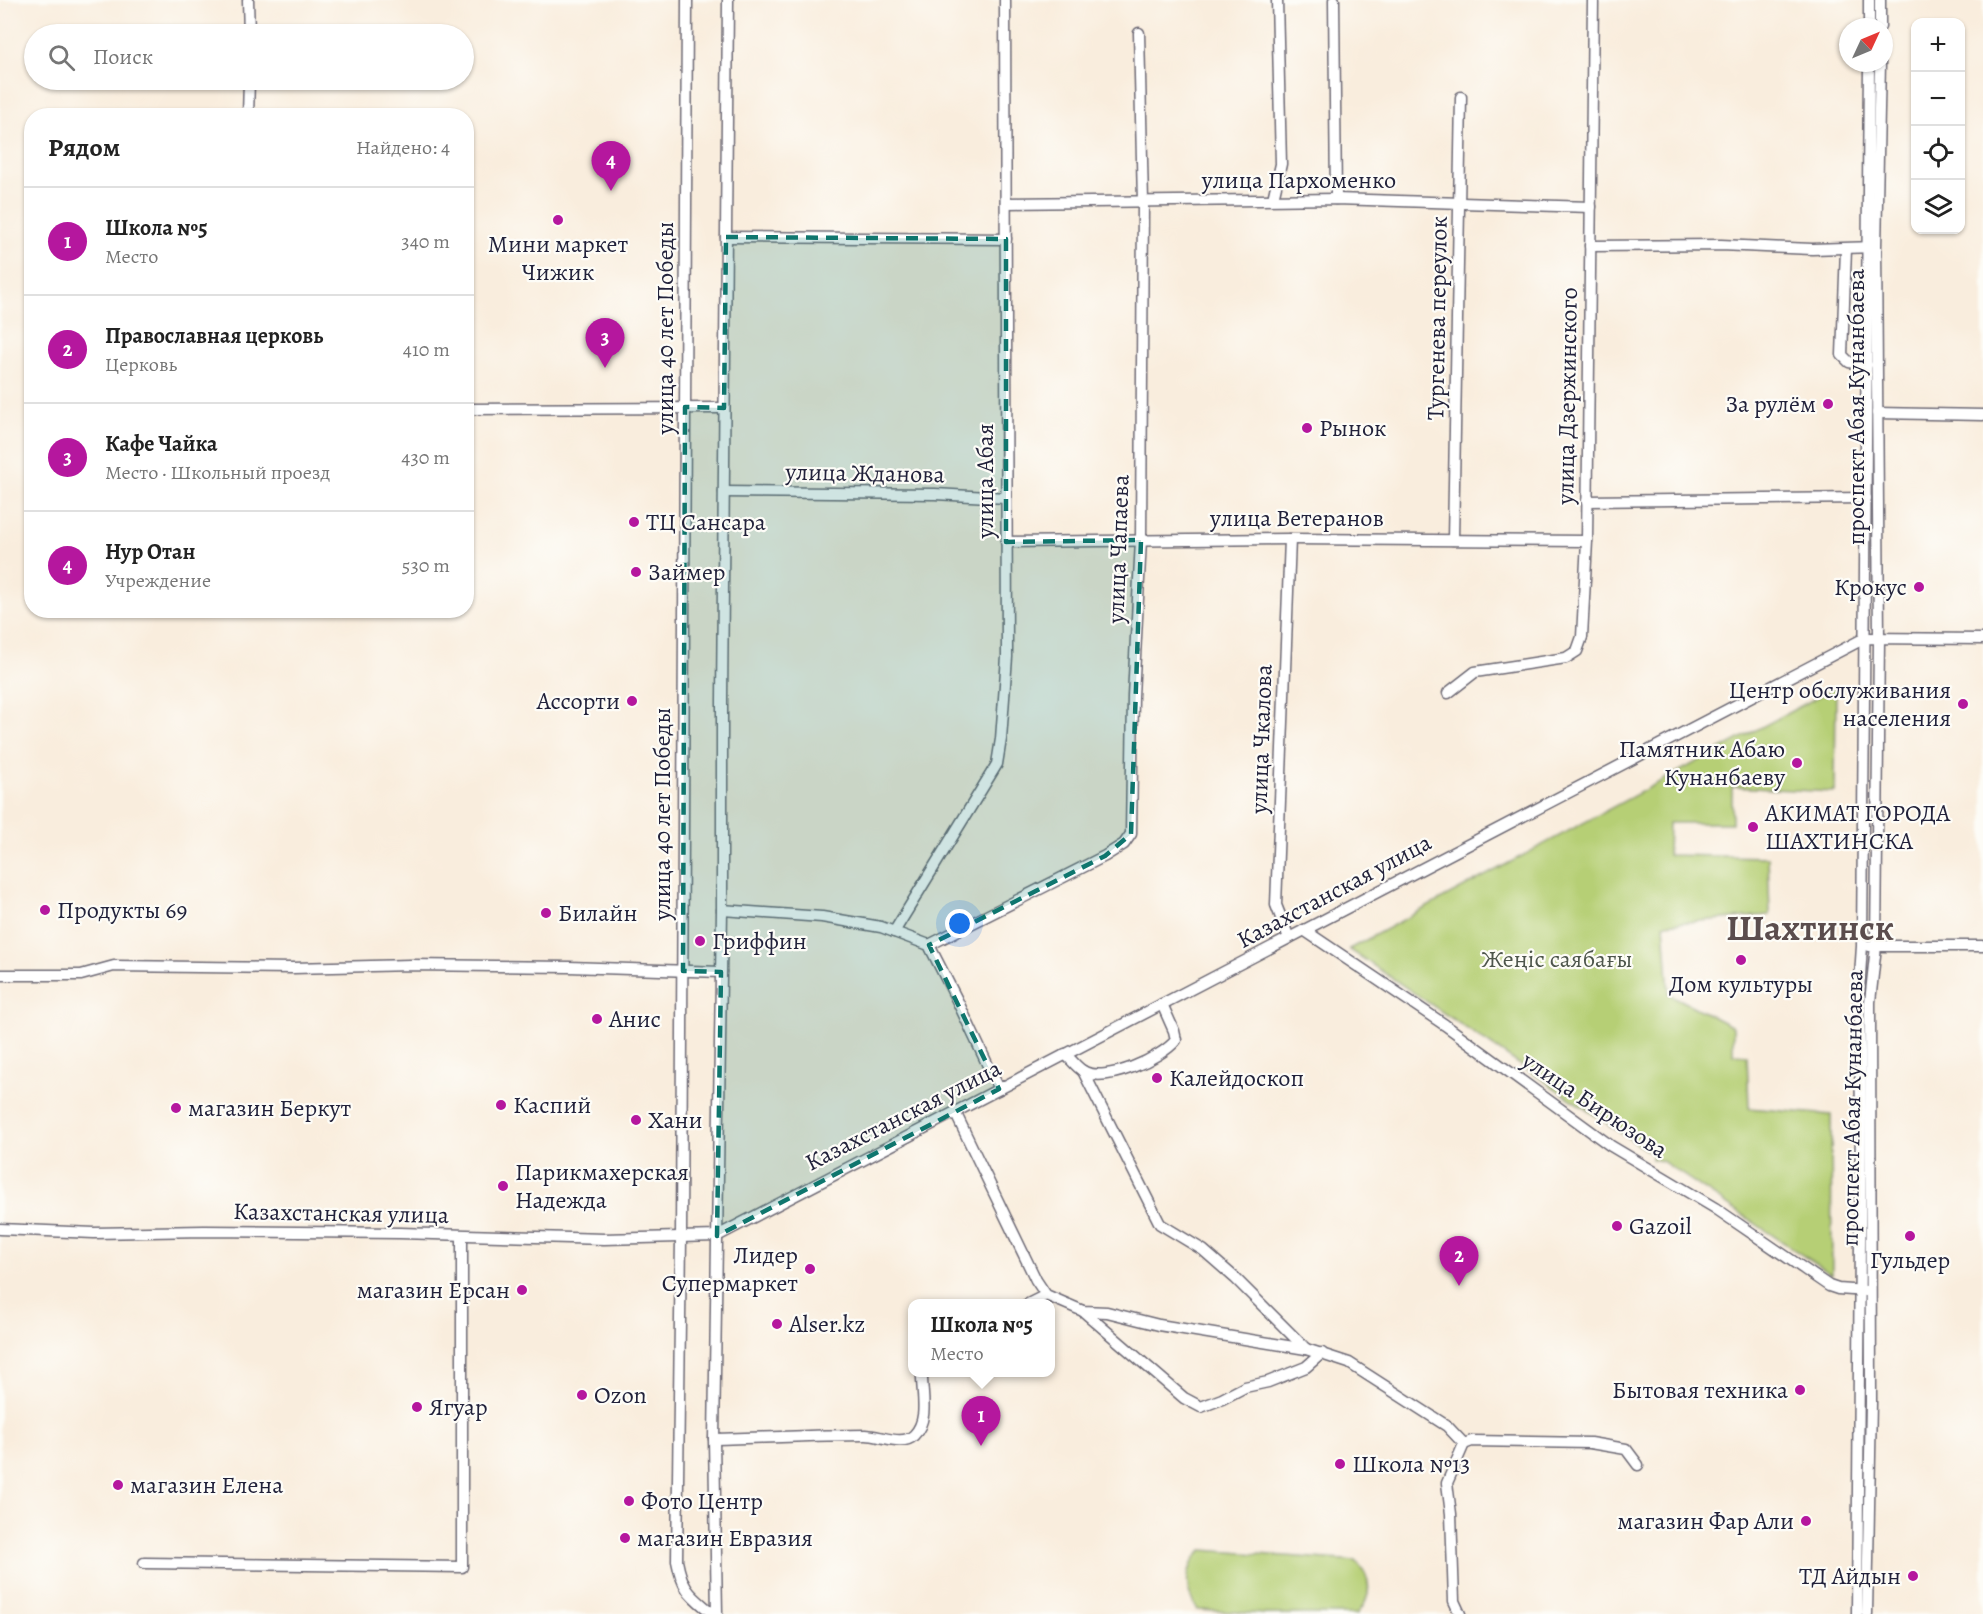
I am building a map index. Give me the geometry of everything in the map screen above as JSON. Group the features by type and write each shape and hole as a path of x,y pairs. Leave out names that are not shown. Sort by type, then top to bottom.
{"street":[{"path":"248,0 249,24"},
{"name":"улица 40 лет Победы","path":"687,0 683,970 677,1562 680,1581 687,1592 715,1614"},
{"name":"улица 40 лет Победы","path":"715,1614 714,1439 722,910 728,0"},
{"name":"улица Абая","path":"894,932 997,764 1001,739 1007,657 1005,0"},
{"path":"1273,199 1281,164 1277,0"},
{"path":"1334,0 1336,199"},
{"name":"улица Дзержинского","path":"1448,693 1474,672 1566,658 1577,651 1582,638 1587,541 1593,0"},
{"path":"1869,0 1869,18"},
{"path":"1880,0 1880,18"},
{"name":"улица Чапаева","path":"929,945 1105,856 1124,844 1131,834 1133,696 1141,540 1143,202 1138,33"},
{"name":"проспект Абая Кунанбаева","path":"1857,1614 1870,1002 1876,946 1880,638 1869,72"},
{"name":"проспект Абая Кунанбаева","path":"1867,1614 1871,1402 1865,1292 1859,991 1862,946 1867,365 1880,72"},
{"path":"248,108 249,90"},
{"name":"Тургенева переулок","path":"1453,540 1461,203 1461,97"},
{"name":"улица Пархоменко","path":"1006,203 1336,199 1591,207"},
{"path":"726,237 1006,239"},
{"path":"1590,246 1721,245 1872,248"},
{"path":"1846,249 1842,355 1849,362 1867,365"},
{"path":"474,410 724,408"},
{"path":"1877,413 1983,415"},
{"name":"улица Жданова","path":"724,492 924,494 1006,498"},
{"path":"1587,501 1866,498"},
{"name":"улица Ветеранов","path":"1006,542 1290,539 1587,541"},
{"name":"улица Чкалова","path":"1289,938 1276,905 1290,539"},
{"name":"Казахстанская улица","path":"0,1229 94,1233 212,1231 462,1236 681,1238 717,1236 1864,638 1983,639"},
{"path":"722,910 822,916 880,927 929,945 999,1089"},
{"name":"улица Бирюзова","path":"1304,930 1445,1025 1611,1146 1715,1208 1829,1286 1865,1292"},
{"path":"1862,946 1983,946"},
{"path":"0,975 81,975 114,966 614,967 721,972"},
{"path":"1083,1071 1100,1075 1122,1071 1171,1047 1176,1040 1162,1004"},
{"path":"1065,1054 1083,1071 1160,1224 1203,1250 1235,1278 1306,1349"},
{"path":"955,1112 1036,1280 1046,1295 1083,1311 1122,1342 1184,1398 1201,1407 1245,1387 1268,1382 1306,1367 1322,1353"},
{"path":"144,1563 462,1567 462,1236"},
{"path":"1038,1299 1046,1295"},
{"path":"1083,1311 1107,1312 1159,1325 1322,1353 1349,1363 1447,1426 1464,1444"},
{"path":"714,1439 869,1435 899,1440 913,1437 924,1409 922,1377"},
{"path":"1460,1614 1454,1601 1451,1514 1447,1483 1464,1444 1472,1441 1590,1443 1626,1449 1638,1465"}],"highlighted area":[{"path":"726,237 1006,239 1006,542 1141,540 1131,834 1105,856 929,945 999,1089 717,1236 721,972 683,971 685,407 724,408"}],"green space":[{"name":"Жеңіс саябағы","path":"1836,687 1835,792 1732,787 1732,823 1669,823 1668,855 1768,857 1770,915 1664,924 1669,994 1733,1027 1733,1054 1747,1055 1749,1108 1831,1115 1832,1275 1662,1161 1652,1159 1652,1154 1349,949"},
{"path":"1202,1550 1356,1561 1368,1580 1366,1601 1357,1614 1266,1614 1198,1610 1190,1595 1188,1579 1192,1564"}],"place":[{"name":"Нур Отан","path":"611,191"},
{"name":"Мини маркет Чижик","path":"558,220"},
{"name":"Кафе Чайка","path":"605,368"},
{"name":"За рулём","path":"1828,404"},
{"name":"Рынок","path":"1307,428"},
{"name":"ТЦ Сансара","path":"634,522"},
{"name":"Займер","path":"636,572"},
{"name":"Крокус","path":"1919,587"},
{"name":"Ассорти","path":"632,701"},
{"name":"Центр обслуживания населения","path":"1963,704"},
{"name":"Памятник Абаю Кунанбаеву","path":"1797,763"},
{"name":"АКИМАТ ГОРОДА ШАХТИНСКА","path":"1753,827"},
{"name":"Продукты 69","path":"45,910"},
{"name":"Билайн","path":"546,913"},
{"name":"Гриффин","path":"700,941"},
{"name":"Дом культуры","path":"1741,960"},
{"name":"Анис","path":"597,1019"},
{"name":"Калейдоскоп","path":"1157,1078"},
{"name":"Каспий","path":"501,1105"},
{"name":"магазин Беркут","path":"176,1108"},
{"name":"Хани","path":"636,1120"},
{"name":"Парикмахерская Надежда","path":"503,1186"},
{"name":"Gazoil","path":"1617,1226"},
{"name":"Гульдер","path":"1910,1236"},
{"name":"Лидер Супермаркет","path":"810,1269"},
{"name":"Православная церковь","path":"1459,1286"},
{"name":"магазин Ерсан","path":"522,1290"},
{"name":"Alser.kz","path":"777,1324"},
{"name":"Бытовая техника","path":"1800,1390"},
{"name":"Ozon","path":"582,1395"},
{"name":"Ягуар","path":"417,1407"},
{"name":"Школа №5","path":"981,1446"},
{"name":"Школа №13","path":"1340,1464"},
{"name":"магазин Елена","path":"118,1485"},
{"name":"Фото Центр","path":"629,1501"},
{"name":"магазин Фар Али","path":"1806,1521"},
{"name":"магазин Евразия","path":"625,1538"},
{"name":"ТД Айдын","path":"1913,1576"}],"district":[{"name":"Шахтинск","path":"1810,927"}]}
